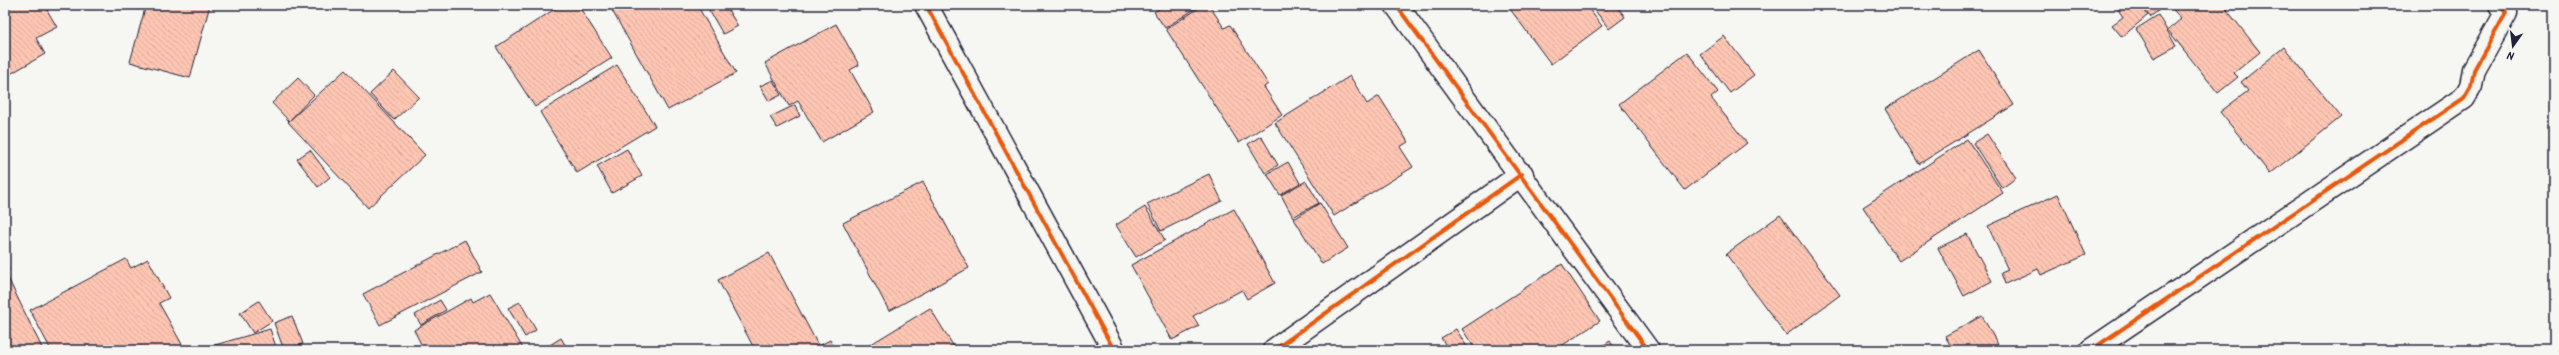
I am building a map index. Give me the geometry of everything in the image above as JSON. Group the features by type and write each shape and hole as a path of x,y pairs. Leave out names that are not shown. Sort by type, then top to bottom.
{"street":[{"path":"926,5 1114,350"},
{"path":"1396,5 1522,174 1648,350"},
{"path":"2091,350 2464,98 2471,86 2474,70 2506,12 2500,5"},
{"path":"1274,350 1522,174"}],"building":[{"path":"5,5 44,5 57,27 36,38 45,54 5,77"},
{"path":"146,5 210,5 190,78 130,62"},
{"path":"561,5 578,5 612,58 535,107 496,47"},
{"path":"609,5 697,5 736,73 668,110"},
{"path":"706,5 725,5 738,26 723,34"},
{"path":"1165,5 1201,5 1165,28 1154,12"},
{"path":"1204,5 1209,5 1224,28 1230,25 1268,84 1264,87 1282,115 1239,143 1166,29"},
{"path":"1507,5 1586,5 1602,26 1551,64"},
{"path":"1599,5 1616,5 1625,17 1609,29 1594,9"},
{"path":"2115,5 2140,5 2148,15 2122,37 2112,25 2123,17"},
{"path":"2141,5 2162,5 2163,7 2150,17"},
{"path":"2162,5 2174,5 2167,10"},
{"path":"2176,5 2223,5 2260,52 2234,73 2238,77 2218,93 2168,30 2181,19 2172,8"},
{"path":"2158,15 2176,46 2154,58 2136,29"},
{"path":"836,24 859,65 850,70 874,112 822,142 798,101 789,106 765,63"},
{"path":"1724,36 1754,75 1730,93 1700,54"},
{"path":"2284,47 2341,117 2270,174 2220,112 2248,91 2241,82"},
{"path":"1979,50 2014,105 1919,164 1885,109"},
{"path":"1687,52 1718,92 1711,98 1747,143 1685,190 1619,104"},
{"path":"617,65 655,126 577,173 540,112"},
{"path":"345,70 425,155 368,208 288,122"},
{"path":"394,71 419,97 394,120 370,94"},
{"path":"1350,76 1367,104 1379,96 1408,142 1400,147 1413,167 1334,216 1275,123"},
{"path":"298,78 314,95 289,121 272,103"},
{"path":"773,80 781,95 769,101 760,86"},
{"path":"795,105 800,116 777,128 770,117"},
{"path":"1987,134 2016,178 2002,188 1973,143"},
{"path":"1261,136 1278,165 1265,173 1248,144"},
{"path":"1967,139 2003,193 1899,261 1863,207"},
{"path":"627,149 642,176 612,193 597,166"},
{"path":"310,150 330,177 318,187 297,159"},
{"path":"1288,162 1300,183 1280,195 1267,174"},
{"path":"1209,174 1222,201 1161,231 1147,204"},
{"path":"1306,181 1319,203 1293,217 1281,195"},
{"path":"923,182 969,268 889,311 843,223"},
{"path":"2058,194 2086,255 2041,275 2038,269 2005,284 2001,273 2008,270 1988,226"},
{"path":"1320,203 1348,248 1322,264 1294,219"},
{"path":"1145,207 1165,240 1136,257 1116,225"},
{"path":"1234,209 1275,283 1247,299 1242,290 1193,316 1199,326 1172,340 1131,265"},
{"path":"1780,215 1840,295 1786,335 1726,254"},
{"path":"1967,234 1992,281 1964,296 1938,248"},
{"path":"465,240 482,272 380,325 363,294"},
{"path":"769,253 818,345 807,350 755,350 718,280"},
{"path":"126,259 131,268 148,259 169,298 159,303 184,348 180,350 51,350 30,310"},
{"path":"5,262 9,270 5,272"},
{"path":"1562,264 1600,321 1555,350 1476,350 1462,329"},
{"path":"6,274 43,350 5,350"},
{"path":"490,293 524,350 420,350 423,348 414,330 471,298 473,302"},
{"path":"440,300 446,310 421,325 415,315"},
{"path":"259,301 272,321 253,333 240,313"},
{"path":"520,302 536,330 525,337 508,308"},
{"path":"930,308 956,350 863,349"},
{"path":"292,316 303,344 284,350 274,323"},
{"path":"1982,316 2001,350 1953,350 1945,336"},
{"path":"270,329 277,350 198,350"},
{"path":"1456,329 1469,350 1449,350 1441,338"},
{"path":"561,338 568,350 542,350"},
{"path":"830,340 835,350 811,350"},
{"path":"1610,341 1616,350 1596,350"}],"cycle path":[{"path":"926,5 1114,350"},
{"path":"1396,5 1648,350"},
{"path":"2091,350 2464,98 2471,86 2474,70 2506,13 2500,5"},
{"path":"1274,350 1522,174"}]}
